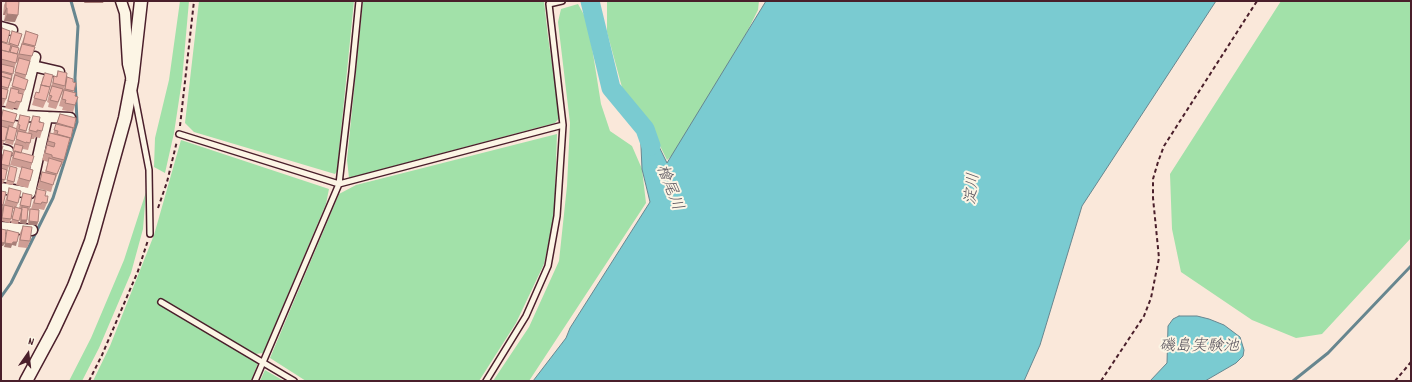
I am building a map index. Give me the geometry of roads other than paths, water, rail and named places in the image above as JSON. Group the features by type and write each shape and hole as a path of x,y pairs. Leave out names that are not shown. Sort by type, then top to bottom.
{"street":[{"path":"121,1 125,13 128,64 132,81"},
{"path":"26,381 53,331 68,299 91,241 125,118 132,81 141,1"},
{"path":"1,27 12,30"},
{"path":"21,116 34,62 59,72"},
{"path":"1,112 21,116 72,118"},
{"path":"1,188 30,193 47,117"},
{"path":"1,227 32,230"}],"lane":[{"path":"255,381 339,184 359,1"},
{"path":"486,381 526,316 548,266 557,216 564,125 549,2 561,1"},
{"path":"132,81 138,119 149,170 150,234"},
{"path":"179,134 339,184 564,125"},
{"path":"161,302 294,381"}],"water":[{"name":"淀川","path":"766,1 1216,1 1082,206 1040,345 1024,381 533,381 566,338 570,328 650,202 642,169 640,124 642,117 648,124 667,163"},
{"name":"磯島実験池","path":"1179,316 1197,316 1224,325 1240,337 1244,350 1243,356 1236,363 1205,381 1150,381 1167,363 1168,326 1173,319"}],"waterway":[{"path":"1,297 11,283 53,198 77,122 75,78 78,26 71,1"},
{"name":"檜尾川","path":"590,1 611,88 645,129 651,146"},
{"path":"1293,381 1328,353 1411,266"}]}
